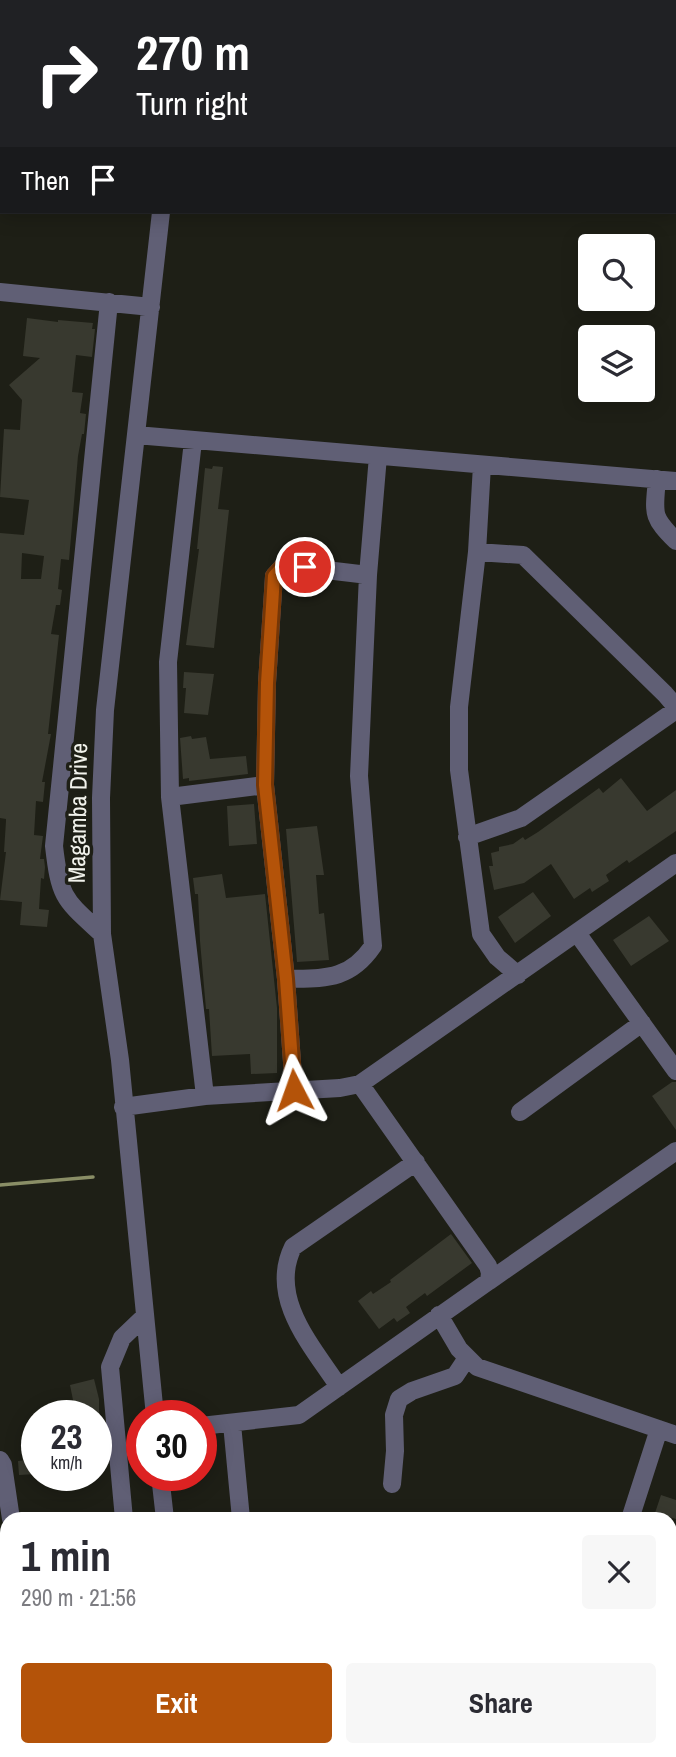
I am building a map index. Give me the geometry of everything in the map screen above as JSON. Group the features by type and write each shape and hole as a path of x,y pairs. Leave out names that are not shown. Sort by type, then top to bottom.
{"street":[{"name":"Magamba Drive","path":"153,1400 122,1107 120,1060 102,934 100,797 105,710 161,214"},
{"path":"0,292 151,307"},
{"path":"102,934 65,900 57,874 54,846 109,302"},
{"path":"136,435 676,481"},
{"path":"193,441 169,662 170,797 205,1096"},
{"path":"286,979 334,977 357,963 373,946 359,775 368,575 378,456"},
{"path":"482,466 477,551 459,707 459,770 481,934 497,957 519,975"},
{"path":"657,479 654,513 657,522 676,541"},
{"path":"467,837 521,818 676,709 665,694 523,555 477,551"},
{"path":"294,1090 286,979 265,785 273,581 276,572 284,565 368,575"},
{"path":"170,797 265,785"},
{"path":"122,1107 205,1096 340,1088 360,1084 676,863"},
{"path":"577,933 676,1070"},
{"path":"520,1112 642,1023"},
{"path":"360,1084 488,1266 489,1281"},
{"path":"217,1425 299,1415 676,1151"},
{"path":"339,1387 298,1326 288,1300 284,1272 287,1259 293,1247 416,1162"},
{"path":"439,1315 467,1359 477,1367 667,1432 633,1512"},
{"path":"123,1512 110,1367 122,1338 145,1316"},
{"path":"392,1484 394,1415 399,1399 412,1391 455,1376 467,1359"},
{"path":"232,1424 240,1512"},
{"path":"0,1460 10,1512"},
{"path":"161,1491 163,1512"}],"building":[{"path":"27,318 93,323 92,329 95,329 92,357 76,355 72,392 83,393 80,413 86,414 78,456 69,560 61,559 58,589 62,590 60,605 56,605 51,634 59,635 48,734 51,734 42,782 45,782 43,802 36,801 34,835 43,836 40,859 44,859 45,867 44,879 41,878 39,909 49,910 47,927 20,925 22,902 0,900 6,852 6,819 0,818 0,533 24,535 29,500 0,497 4,429 20,430 22,400 9,385 40,358 23,356","holes":["22,553 44,556 41,579 21,579"]},
{"path":"213,466 223,467 218,509 229,510 214,648 186,645 199,549 205,468 212,469"},
{"path":"184,672 214,674 208,715 184,713"},
{"path":"191,736 192,739 206,737 210,759 246,756 248,774 189,781 189,778 183,779 180,738"},
{"path":"621,778 647,811 676,790 676,831 606,875 609,881 592,892 590,888 574,899 551,864 524,883 494,890 489,866 493,866 491,853 523,837 525,840 599,788 603,793"},
{"path":"254,804 257,844 229,846 227,806"},
{"path":"317,826 324,875 316,875 319,914 324,913 329,960 297,962 286,829"},
{"path":"222,874 226,898 265,894 277,1008 277,1073 251,1074 250,1054 212,1056 198,894 195,894 193,878"},
{"path":"533,892 551,916 515,943 498,917"},
{"path":"649,916 669,941 631,966 613,940"},
{"path":"676,1082 676,1130 652,1096"},
{"path":"451,1234 472,1263 427,1296 425,1293 406,1307 410,1313 397,1322 394,1318 379,1329 358,1301 371,1291 373,1294 391,1282 390,1280"},
{"path":"94,1379 99,1400 73,1400 70,1385"},
{"path":"18,1461 21,1461 21,1475 19,1475"},
{"path":"661,1495 676,1500 676,1512 655,1512"}],"waterway":[{"path":"0,1185 93,1177"}],"route":[{"path":"294,1090 286,979 265,785 267,683 274,576 284,565 305,567"}]}
